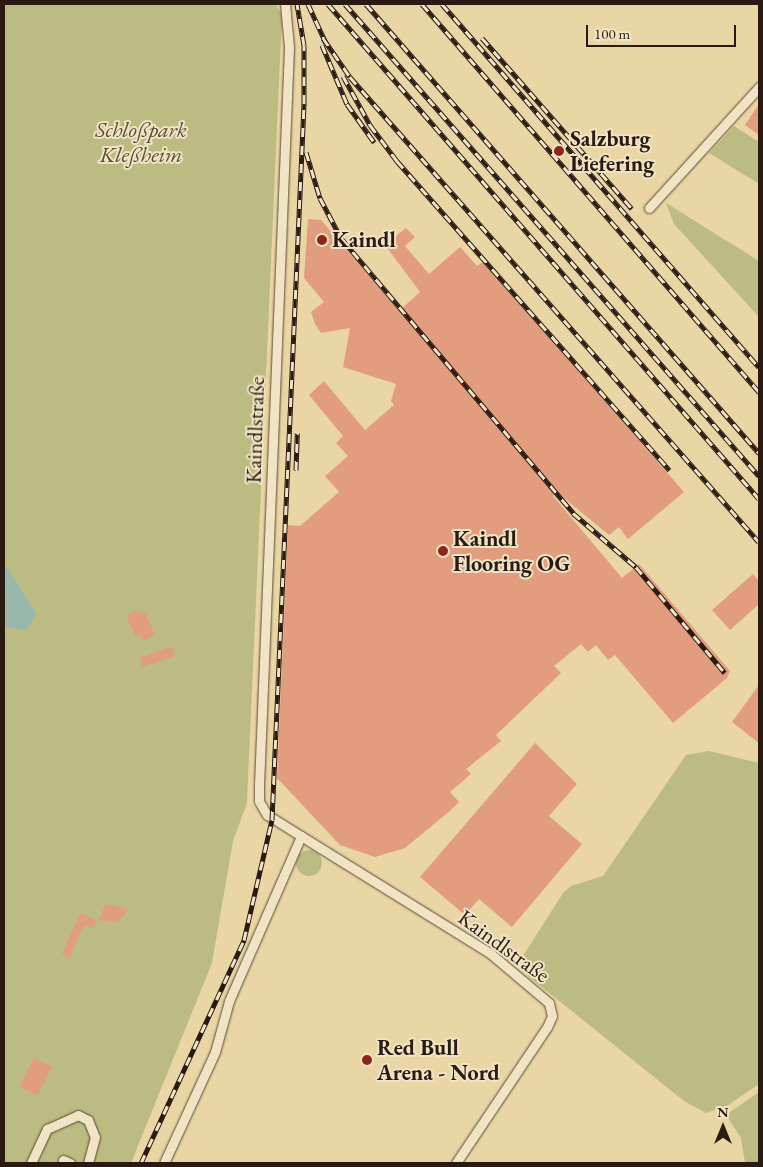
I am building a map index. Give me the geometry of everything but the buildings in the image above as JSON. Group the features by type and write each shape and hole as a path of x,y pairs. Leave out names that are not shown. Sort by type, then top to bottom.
{"street":[{"name":"Kaindlstraße","path":"285,4 289,47 258,785 259,801 266,815 491,954 549,1003 552,1016 547,1027 456,1163"},
{"path":"649,208 759,88"},
{"path":"164,1163 215,1052 229,1001 301,836"},
{"path":"31,1163 47,1129 78,1115 94,1130 95,1146 88,1163"}],"green space":[{"name":"Schloßpark Kleßheim","path":"4,4 276,4 282,15 247,803 233,841 212,963 131,1163 4,1163"},
{"path":"734,126 759,142 759,184 709,153"},
{"path":"666,203 759,261 759,317 674,224"},
{"path":"709,751 759,763 759,1084 727,1106 706,1113 684,1101 528,976 521,959 563,893 571,886 603,876 686,755"},
{"path":"309,850 318,854 322,863 318,872 309,876 300,872 296,863 300,854"},
{"path":"759,1092 759,1163 745,1163 741,1138 726,1115"}],"shaded area":[{"path":"4,563 36,613 27,630 4,627"}],"railway":[{"path":"141,1163 244,940 272,820 304,104 304,45 297,4"},
{"path":"308,4 326,43"},
{"path":"328,4 759,499"},
{"path":"345,4 759,476"},
{"path":"366,4 759,453"},
{"path":"422,4 759,392"},
{"path":"442,4 759,367"},
{"path":"323,38 350,77 759,542"},
{"path":"482,38 632,209"},
{"path":"322,45 347,104 374,142"},
{"path":"343,76 370,125 397,161 669,470"},
{"path":"306,152 320,198 341,238 573,513 636,567 725,673"},
{"path":"296,470 297,433"}],"place":[{"name":"Salzburg Liefering","path":"559,151"},
{"name":"Kaindl","path":"322,240"},
{"name":"Kaindl Flooring OG","path":"443,551"},
{"name":"Red Bull Arena - Nord","path":"367,1060"}]}
